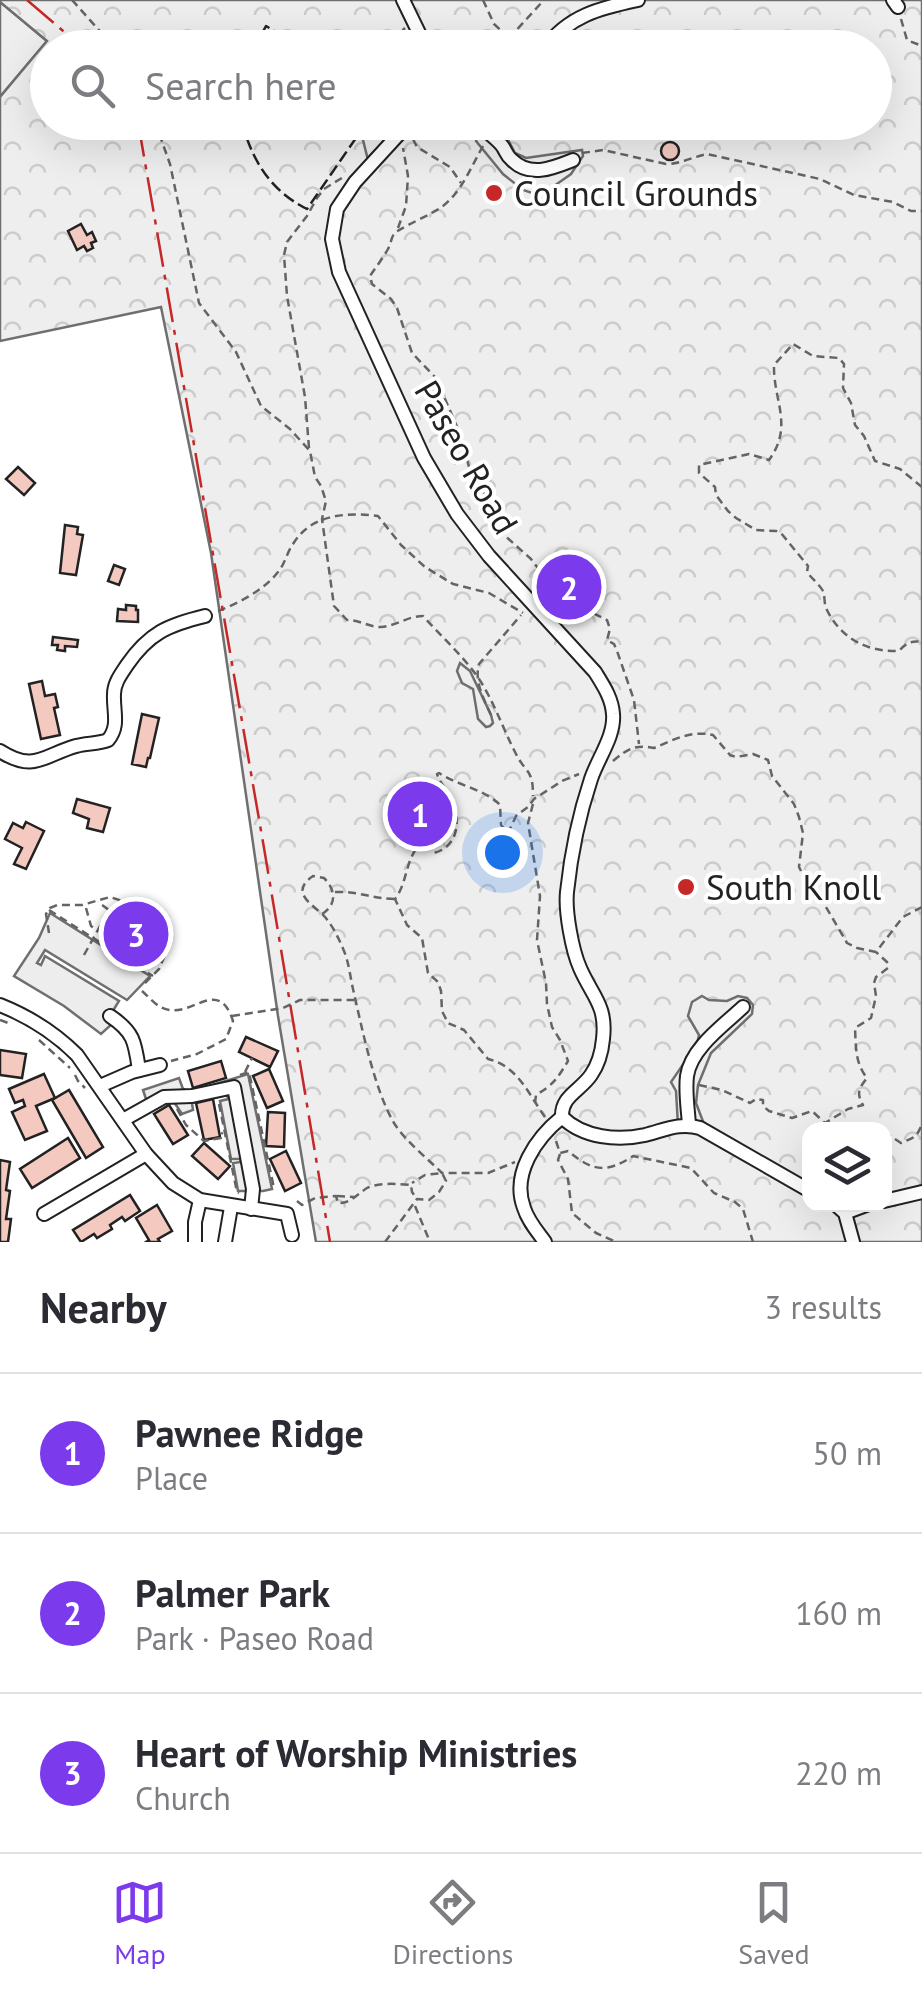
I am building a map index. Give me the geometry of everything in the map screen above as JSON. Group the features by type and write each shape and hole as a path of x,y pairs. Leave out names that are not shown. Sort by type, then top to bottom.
{"street":[{"path":"403,0 418,30"},
{"path":"560,30 578,17 638,0"},
{"name":"Paseo Road","path":"395,140 341,201 332,227 334,252 348,292 424,458 457,514 489,556 595,672 608,694 614,716 580,821 566,898 575,954 603,1011 603,1042 592,1074 566,1098 557,1121 529,1156"},
{"path":"497,140 523,168 541,171 572,160"},
{"path":"0,751 19,760 36,762 77,746 108,740 115,729 115,686 135,654 160,631 205,616"},
{"path":"0,1005 36,1022 64,1042 94,1088 172,1184 200,1200 287,1214 292,1235"},
{"path":"689,1125 687,1075 696,1056 743,1007"},
{"path":"110,1016 132,1036 139,1070"},
{"path":"94,1088 160,1065"},
{"path":"123,1120 164,1097 234,1087 253,1189 225,1242"},
{"path":"557,1121 595,1135 613,1137 641,1136 689,1125 802,1185"},
{"path":"44,1214 146,1154"},
{"path":"529,1156 520,1190 522,1204 545,1242"},
{"path":"892,1198 922,1192"},
{"path":"194,1242 200,1200"},
{"path":"841,1212 853,1242"}],"path":[{"path":"72,0 99,30"},
{"path":"483,0 500,30"},
{"path":"516,30 544,0"},
{"path":"896,3 907,40 922,46"},
{"path":"161,140 199,303 236,352 260,406 310,451"},
{"path":"398,230 406,206 404,140"},
{"path":"411,140 450,167 462,185"},
{"path":"480,140 462,185 445,205 393,235 392,244 370,276 372,284 397,308 412,354 436,378 461,436 470,475 487,496 502,534 530,559 552,588 607,620 607,640 617,650 634,700 640,745"},
{"path":"572,160 582,153 602,150 677,164 706,154 820,179 854,195 893,202 912,211 922,210"},
{"path":"369,168 350,173 324,190 287,242 284,255 310,451 316,478 325,494 322,519 334,606 347,620 379,627 424,616 476,676 534,781 528,824 540,896 537,940 552,1026 568,1061 559,1078 536,1094 536,1103"},
{"path":"922,487 900,469 876,461 855,425 843,388 844,364 839,358 813,356 793,344 774,365 774,385 782,410 781,437 770,460 750,454 699,465 699,473 715,487 716,495 736,518 756,530 776,530 786,538 824,594 826,609 852,640 876,651 900,651 905,644 922,642"},
{"path":"205,616 236,604 279,572 300,533 322,519 354,513 378,516 425,567 454,584 488,593 522,614 479,664 476,676 490,716"},
{"path":"659,747 687,735 705,733 713,735 730,755 753,754 768,760 772,776 799,817 803,832 800,867 804,877 847,943 876,952 887,962 888,968 874,983 872,1018 854,1028 856,1059 867,1078 858,1096 862,1105 827,1122"},
{"path":"394,899 418,846 429,840 434,853 452,844 455,809 439,772 494,798 500,804 501,824 508,832 516,816 534,799"},
{"path":"322,914 334,902 333,892 324,878 313,876 304,886 305,899 338,935 379,1088 394,1122 414,1147 430,1158 446,1181 429,1200 417,1199 411,1185"},
{"path":"333,892 355,891 394,899"},
{"path":"49,934 46,914 58,904 85,904 110,897 140,907"},
{"path":"394,899 407,925 422,938 425,965 438,982 448,1023 464,1030 488,1059 507,1068 557,1121 554,1138 560,1153 558,1160 568,1179 572,1213 596,1233 616,1242"},
{"path":"98,900 118,914 122,900"},
{"path":"85,904 91,926 99,930"},
{"path":"876,952 902,917 922,907"},
{"path":"49,910 160,979"},
{"path":"84,955 109,910"},
{"path":"146,983 159,969 172,938 163,933"},
{"path":"142,991 163,1009 176,1010 216,1000 229,1008 232,1016 233,1026 226,1039 197,1054 160,1065"},
{"path":"232,1016 282,1008 300,1000 356,1000"},
{"path":"0,1020 18,1027"},
{"path":"34,1036 67,1064 80,1085 94,1088"},
{"path":"245,1074 252,1058"},
{"path":"687,1084 703,1085 750,1103 763,1100 769,1111 792,1118 812,1112 824,1122"},
{"path":"218,1098 237,1192 243,1195 242,1205"},
{"path":"173,1103 186,1125 204,1141 225,1133"},
{"path":"892,1137 901,1143 911,1141 922,1124"},
{"path":"560,1153 568,1151 589,1167 618,1166 633,1156 691,1168 714,1193 743,1209 753,1242"},
{"path":"336,1196 341,1205 376,1185 411,1185 425,1175 442,1173 488,1173 529,1156"},
{"path":"297,1201 302,1205 315,1198 355,1198"},
{"path":"386,1242 417,1199"},
{"path":"414,1205 430,1242"}],"green space":[{"path":"0,0 922,0 922,1242 316,1242 278,1016 211,553 161,307 0,341 0,97 30,61 30,140 892,140 892,30 34,30"},
{"path":"0,2 34,30 30,30 30,61 0,97"}],"shaded area":[{"path":"363,140 387,140 368,160"},
{"path":"508,140 515,153 526,158 582,150 583,156 571,174 543,192 532,193 503,174 476,141"},
{"path":"460,663 470,671 491,715 490,726 478,719 473,689 462,683 457,671"},
{"path":"50,913 150,976 127,1000 45,950 37,963 41,965 45,956 119,1001 112,1024 101,1034 14,976"},
{"path":"702,996 727,1001 738,996 747,998 753,1005 752,1014 711,1053 698,1085 696,1103 704,1124 678,1125 676,1091 671,1082 697,1044 699,1035 688,1016 692,1002"},
{"path":"248,1074 272,1189 263,1191 238,1191 233,1163 241,1162 231,1159 220,1101 228,1099 227,1095 192,1103 193,1110 182,1114 174,1102 146,1099 143,1090 179,1078 183,1089 190,1092"}],"building":[{"path":"670,142 677,144 677,158 670,160 663,158 661,151 663,144"},
{"path":"81,224 96,241 87,251 84,246 77,250 68,231"},
{"path":"18,467 35,483 24,495 6,479"},
{"path":"65,525 78,527 77,534 83,535 76,575 60,573"},
{"path":"114,565 125,569 119,585 108,581"},
{"path":"126,605 136,606 138,622 117,621 118,609 126,610"},
{"path":"53,637 78,640 77,647 57,650 58,645 52,645"},
{"path":"42,681 45,696 55,694 60,735 41,739 29,684"},
{"path":"142,714 159,718 146,767 132,764"},
{"path":"77,799 110,808 103,832 87,828 89,819 73,813"},
{"path":"26,822 44,831 26,869 14,864 22,848 5,839 13,823 23,828"},
{"path":"123,904 167,923 161,938 158,936 154,944 116,927"},
{"path":"246,1037 278,1051 270,1067 239,1052"},
{"path":"0,1050 26,1054 22,1078 0,1075"},
{"path":"221,1061 226,1078 193,1088 188,1071"},
{"path":"269,1069 283,1101 267,1108 253,1076"},
{"path":"44,1074 55,1098 36,1106 47,1131 25,1140 12,1112 25,1106 23,1100 15,1103 9,1089"},
{"path":"69,1090 103,1147 86,1158 52,1100"},
{"path":"213,1099 220,1137 204,1140 196,1103"},
{"path":"169,1105 188,1135 173,1144 154,1114"},
{"path":"268,1112 285,1113 284,1147 266,1146"},
{"path":"68,1138 80,1158 32,1188 20,1169"},
{"path":"204,1143 230,1166 218,1179 192,1156"},
{"path":"286,1151 301,1183 285,1191 270,1159"},
{"path":"0,1160 10,1162 6,1190 10,1191 8,1242 0,1242"},
{"path":"130,1195 140,1211 125,1221 122,1217 97,1238 94,1234 81,1242 73,1230"},
{"path":"157,1205 172,1231 158,1239 160,1242 146,1242 149,1240 136,1218"}],"fence":[{"path":"264,30 266,26 273,30"},
{"path":"248,140 273,184 307,209 355,140"}],"power":[{"path":"27,0 62,30"},
{"path":"141,140 330,1242"}],"place":[{"name":"Council Grounds","path":"494,193"},
{"name":"Palmer Park","path":"569,587"},
{"name":"Pawnee Ridge","path":"420,814"},
{"name":"South Knoll","path":"686,887"},
{"name":"Heart of Worship Ministries","path":"136,934"}]}
